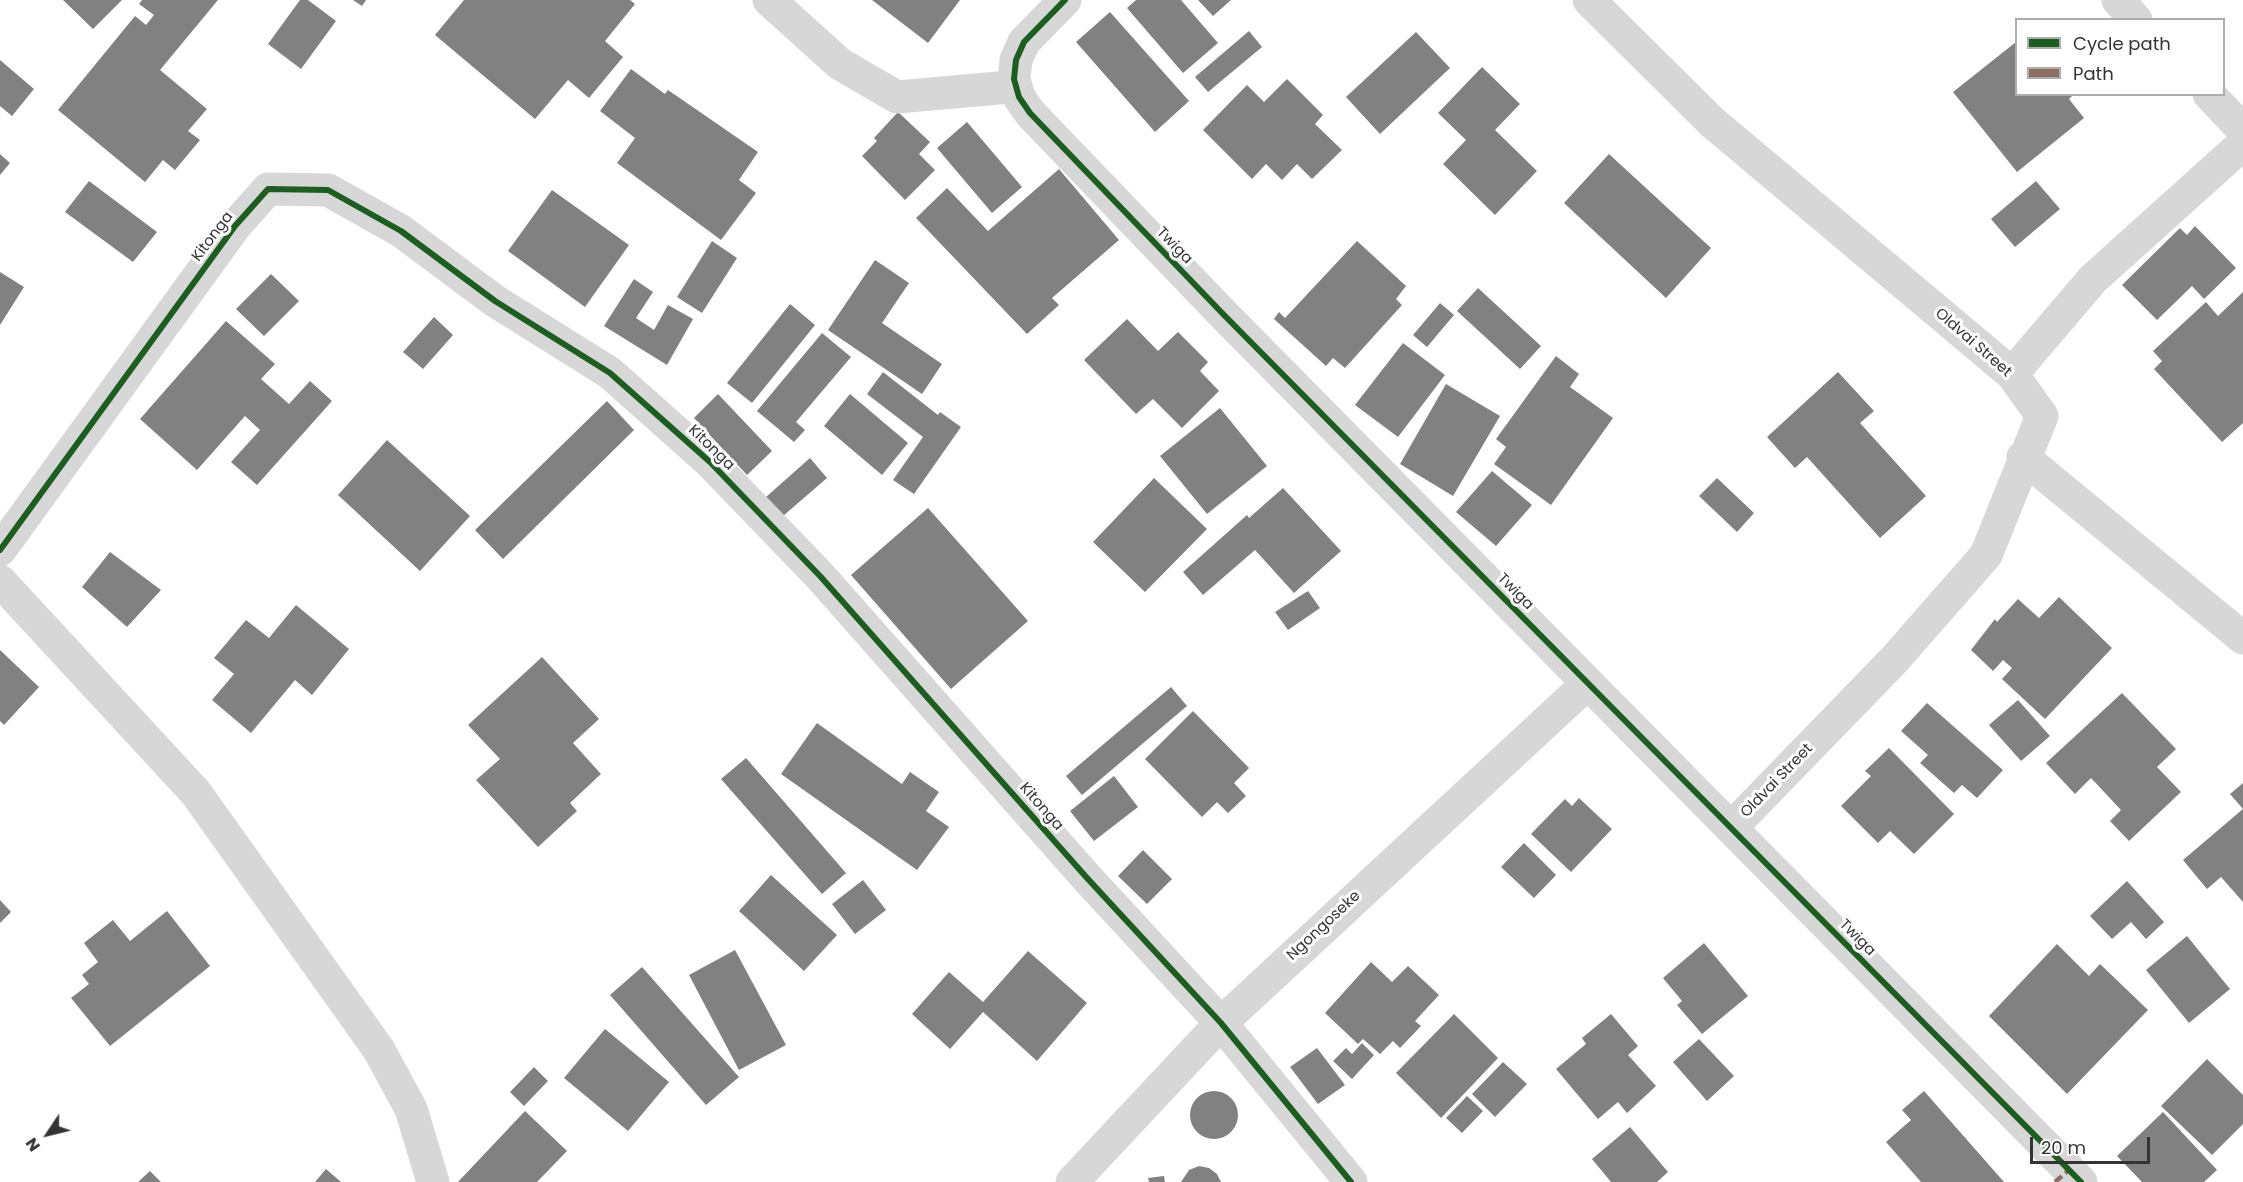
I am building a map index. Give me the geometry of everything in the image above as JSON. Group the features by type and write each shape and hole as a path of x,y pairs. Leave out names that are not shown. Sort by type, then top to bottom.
{"street":[{"path":"769,0 840,64 897,97 1010,87 1014,79 1016,60 1024,42 1065,0"},
{"name":"Oldvai Street","path":"1588,0 1712,122 2012,374 2042,416 2023,457 1986,555 1894,660 1731,828"},
{"path":"2118,0 2134,18"},
{"name":"Twiga","path":"1014,79 1019,97 1029,113 1232,324 2081,1182"},
{"path":"2211,96 2243,130"},
{"path":"2012,374 2093,279 2243,144"},
{"name":"Kitonga","path":"0,550 235,226 268,189 328,190 401,231 495,301 610,373 710,462 819,576 1087,878 1221,1023 1351,1182"},
{"path":"2023,457 2243,638"},
{"path":"0,581 196,793 379,1050 411,1109 434,1182"},
{"name":"Ngongoseke","path":"1072,1182 1221,1023 1588,683"}],"building":[{"path":"63,0 122,0 93,29"},
{"path":"142,0 218,0 160,70 207,109 188,131 200,140 175,170 163,160 145,182 58,110 135,16 146,25 154,15 139,4"},
{"path":"300,0 308,0 336,21 301,69 268,44"},
{"path":"353,0 366,0 362,6"},
{"path":"464,0 630,0 635,4 605,41 623,57 589,98 568,80 535,119 435,35"},
{"path":"872,0 960,0 928,43"},
{"path":"1136,0 1181,0 1218,43 1183,73 1127,8"},
{"path":"1198,0 1231,0 1213,16"},
{"path":"1110,12 1189,101 1155,132 1076,42"},
{"path":"1249,31 1262,47 1208,92 1195,77"},
{"path":"1416,32 1450,68 1380,134 1346,97"},
{"path":"2015,43 2015,96 2072,96 2069,99 2084,118 2017,172 1953,92"},
{"path":"0,60 34,89 12,116 0,106"},
{"path":"1482,67 1520,104 1495,130 1537,171 1495,215 1443,164 1466,140 1438,113"},
{"path":"631,69 665,94 668,90 758,152 739,180 756,193 721,240 617,163 635,138 600,111"},
{"path":"1287,79 1323,115 1315,124 1342,150 1312,179 1297,164 1282,180 1266,164 1252,179 1203,130 1247,85 1264,102"},
{"path":"898,112 930,142 919,154 935,170 905,200 862,156 877,141 874,138"},
{"path":"967,122 1022,187 992,213 937,148"},
{"path":"0,154 10,163 0,175"},
{"path":"1609,154 1711,248 1666,298 1564,203"},
{"path":"1059,169 1119,240 1052,298 1059,305 1027,334 916,218 947,188 988,231"},
{"path":"89,181 157,232 133,262 65,212"},
{"path":"2036,181 2060,209 2015,247 1991,219"},
{"path":"552,190 629,245 585,307 508,251"},
{"path":"2195,226 2236,268 2204,299 2192,286 2157,320 2122,285 2180,228 2187,235"},
{"path":"712,241 737,258 702,313 677,297"},
{"path":"1357,241 1406,286 1396,299 1402,305 1345,368 1333,358 1326,366 1274,319 1279,312 1285,318"},
{"path":"875,260 909,283 882,323 942,364 922,394 828,330"},
{"path":"0,272 24,287 0,325"},
{"path":"271,274 299,301 264,336 236,309"},
{"path":"634,279 653,292 636,318 654,330 668,305 693,319 667,365 604,326"},
{"path":"1478,288 1541,346 1520,369 1457,311"},
{"path":"2243,292 2243,423 2222,442 2154,369 2162,361 2153,351 2206,302 2218,316"},
{"path":"1440,303 1454,315 1427,347 1413,335"},
{"path":"790,304 815,325 752,403 727,383"},
{"path":"434,317 453,335 423,369 403,352"},
{"path":"1127,319 1158,351 1178,332 1208,362 1200,371 1219,391 1182,428 1153,399 1136,414 1084,360"},
{"path":"226,321 275,364 261,379 289,404 310,381 332,401 257,485 231,462 260,430 245,416 197,470 140,419"},
{"path":"822,333 851,357 796,422 805,430 794,442 757,411"},
{"path":"1403,343 1445,375 1398,437 1355,405"},
{"path":"1556,356 1579,374 1570,387 1613,418 1551,505 1494,464 1506,447 1496,439"},
{"path":"883,372 938,415 940,412 961,427 914,494 893,480 923,437 867,394"},
{"path":"1838,372 1874,411 1860,423 1926,496 1880,538 1807,457 1795,468 1767,437"},
{"path":"1446,384 1500,416 1453,496 1400,464"},
{"path":"718,394 772,451 747,475 694,418"},
{"path":"850,394 908,443 882,475 824,426"},
{"path":"607,401 634,430 503,559 475,530"},
{"path":"1220,408 1267,466 1207,514 1160,456"},
{"path":"387,440 470,516 420,571 338,495"},
{"path":"810,458 827,478 783,516 766,497"},
{"path":"1492,471 1532,505 1496,546 1456,512"},
{"path":"1154,478 1207,529 1145,592 1093,542"},
{"path":"1717,478 1754,513 1737,532 1699,496"},
{"path":"1283,488 1341,551 1294,593 1255,550 1203,595 1183,572 1247,515 1249,518"},
{"path":"928,508 1028,621 951,689 851,575"},
{"path":"110,552 161,590 127,627 82,587"},
{"path":"1308,591 1320,608 1288,630 1275,612"},
{"path":"2059,597 2112,648 2045,719 2002,679 2012,668 2003,660 1993,671 1971,650 1995,619 1997,622 2018,599 2039,618"},
{"path":"296,605 349,649 312,695 295,680 251,733 212,700 234,674 214,658 246,620 269,638"},
{"path":"0,650 39,687 4,725 0,721"},
{"path":"542,657 599,719 573,743 601,774 570,803 577,811 538,847 476,780 500,759 468,725"},
{"path":"1171,687 1187,706 1082,795 1066,776"},
{"path":"2122,693 2176,749 2157,767 2181,792 2129,841 2110,821 2121,810 2091,778 2075,794 2046,763"},
{"path":"2018,700 2050,736 2021,761 1989,725"},
{"path":"1927,703 2003,770 1977,798 1962,785 1954,793 1920,763 1928,755 1901,731"},
{"path":"1193,711 1249,768 1234,783 1246,796 1228,813 1217,802 1202,817 1145,759"},
{"path":"817,723 902,784 910,772 939,792 926,811 949,827 917,870 781,774"},
{"path":"1889,748 1954,814 1914,854 1890,831 1878,843 1841,806 1871,776 1865,771"},
{"path":"746,758 846,873 822,894 721,779"},
{"path":"1114,776 1138,807 1094,841 1070,811"},
{"path":"2243,783 2243,809 2230,794"},
{"path":"1579,798 1612,829 1571,872 1531,834 1565,799 1572,806"},
{"path":"2243,809 2243,902 2221,877 2207,889 2183,860"},
{"path":"1524,843 1556,875 1534,898 1501,867"},
{"path":"1143,850 1172,879 1147,904 1118,876"},
{"path":"771,875 837,935 804,971 739,911"},
{"path":"863,880 886,910 855,934 832,904"},
{"path":"2127,881 2164,922 2146,939 2131,922 2112,939 2090,916"},
{"path":"0,900 11,912 0,923"},
{"path":"167,911 210,966 110,1046 71,998 89,984 82,975 98,962 84,943 113,920 130,941"},
{"path":"2187,936 2230,989 2189,1023 2146,970"},
{"path":"1704,943 1748,996 1702,1034 1677,1005 1682,1001 1663,978"},
{"path":"2057,944 2089,976 2100,964 2148,1010 2067,1094 1989,1016"},
{"path":"735,950 786,1045 739,1070 689,975"},
{"path":"1028,951 1087,1003 1037,1061 983,1012 950,1049 912,1014 949,972 983,1002"},
{"path":"1371,962 1392,982 1408,966 1439,995 1415,1021 1421,1026 1400,1048 1393,1041 1380,1054 1363,1039 1358,1044 1325,1013"},
{"path":"642,967 739,1077 706,1105 610,995"},
{"path":"1454,1014 1498,1058 1441,1118 1396,1073"},
{"path":"1611,1014 1638,1046 1628,1055 1656,1086 1627,1113 1618,1102 1598,1119 1556,1069 1586,1044 1582,1038"},
{"path":"605,1029 669,1082 628,1131 564,1078"},
{"path":"1699,1039 1734,1076 1707,1101 1673,1062"},
{"path":"1362,1043 1374,1055 1352,1079 1333,1061 1346,1048 1352,1054"},
{"path":"1317,1048 1345,1085 1318,1104 1290,1067"},
{"path":"2207,1059 2243,1095 2243,1124 2212,1155 2161,1106"},
{"path":"1503,1062 1527,1084 1495,1117 1472,1094"},
{"path":"534,1067 548,1081 524,1106 510,1092"},
{"path":"1214,1091 1231,1098 1238,1115 1231,1132 1214,1139 1197,1132 1190,1115 1197,1098"},
{"path":"1924,1091 2004,1182 1921,1182 1886,1142 1911,1120 1902,1110"},
{"path":"1467,1096 1483,1111 1462,1133 1446,1118"},
{"path":"525,1111 567,1151 537,1182 458,1182"},
{"path":"2163,1112 2217,1170 2204,1182 2142,1182 2117,1156"},
{"path":"1630,1127 1668,1172 1657,1182 1611,1182 1592,1159"},
{"path":"1199,1166 1209,1168 1217,1174 1221,1182 1181,1182 1189,1170"},
{"path":"326,1169 341,1182 315,1182"},
{"path":"150,1171 161,1182 138,1182"},
{"path":"1164,1176 1165,1182 1149,1182 1148,1178"}],"marked path":[{"path":"2055,1182 2069,1170"}],"cycle path":[{"path":"1065,0 1024,42 1016,60 1014,79 1019,97 1030,113 1224,315 2081,1182"},
{"path":"0,550 235,226 268,189 328,190 401,231 495,301 610,373 710,462 820,576 1087,878 1221,1023 1351,1182"}]}
